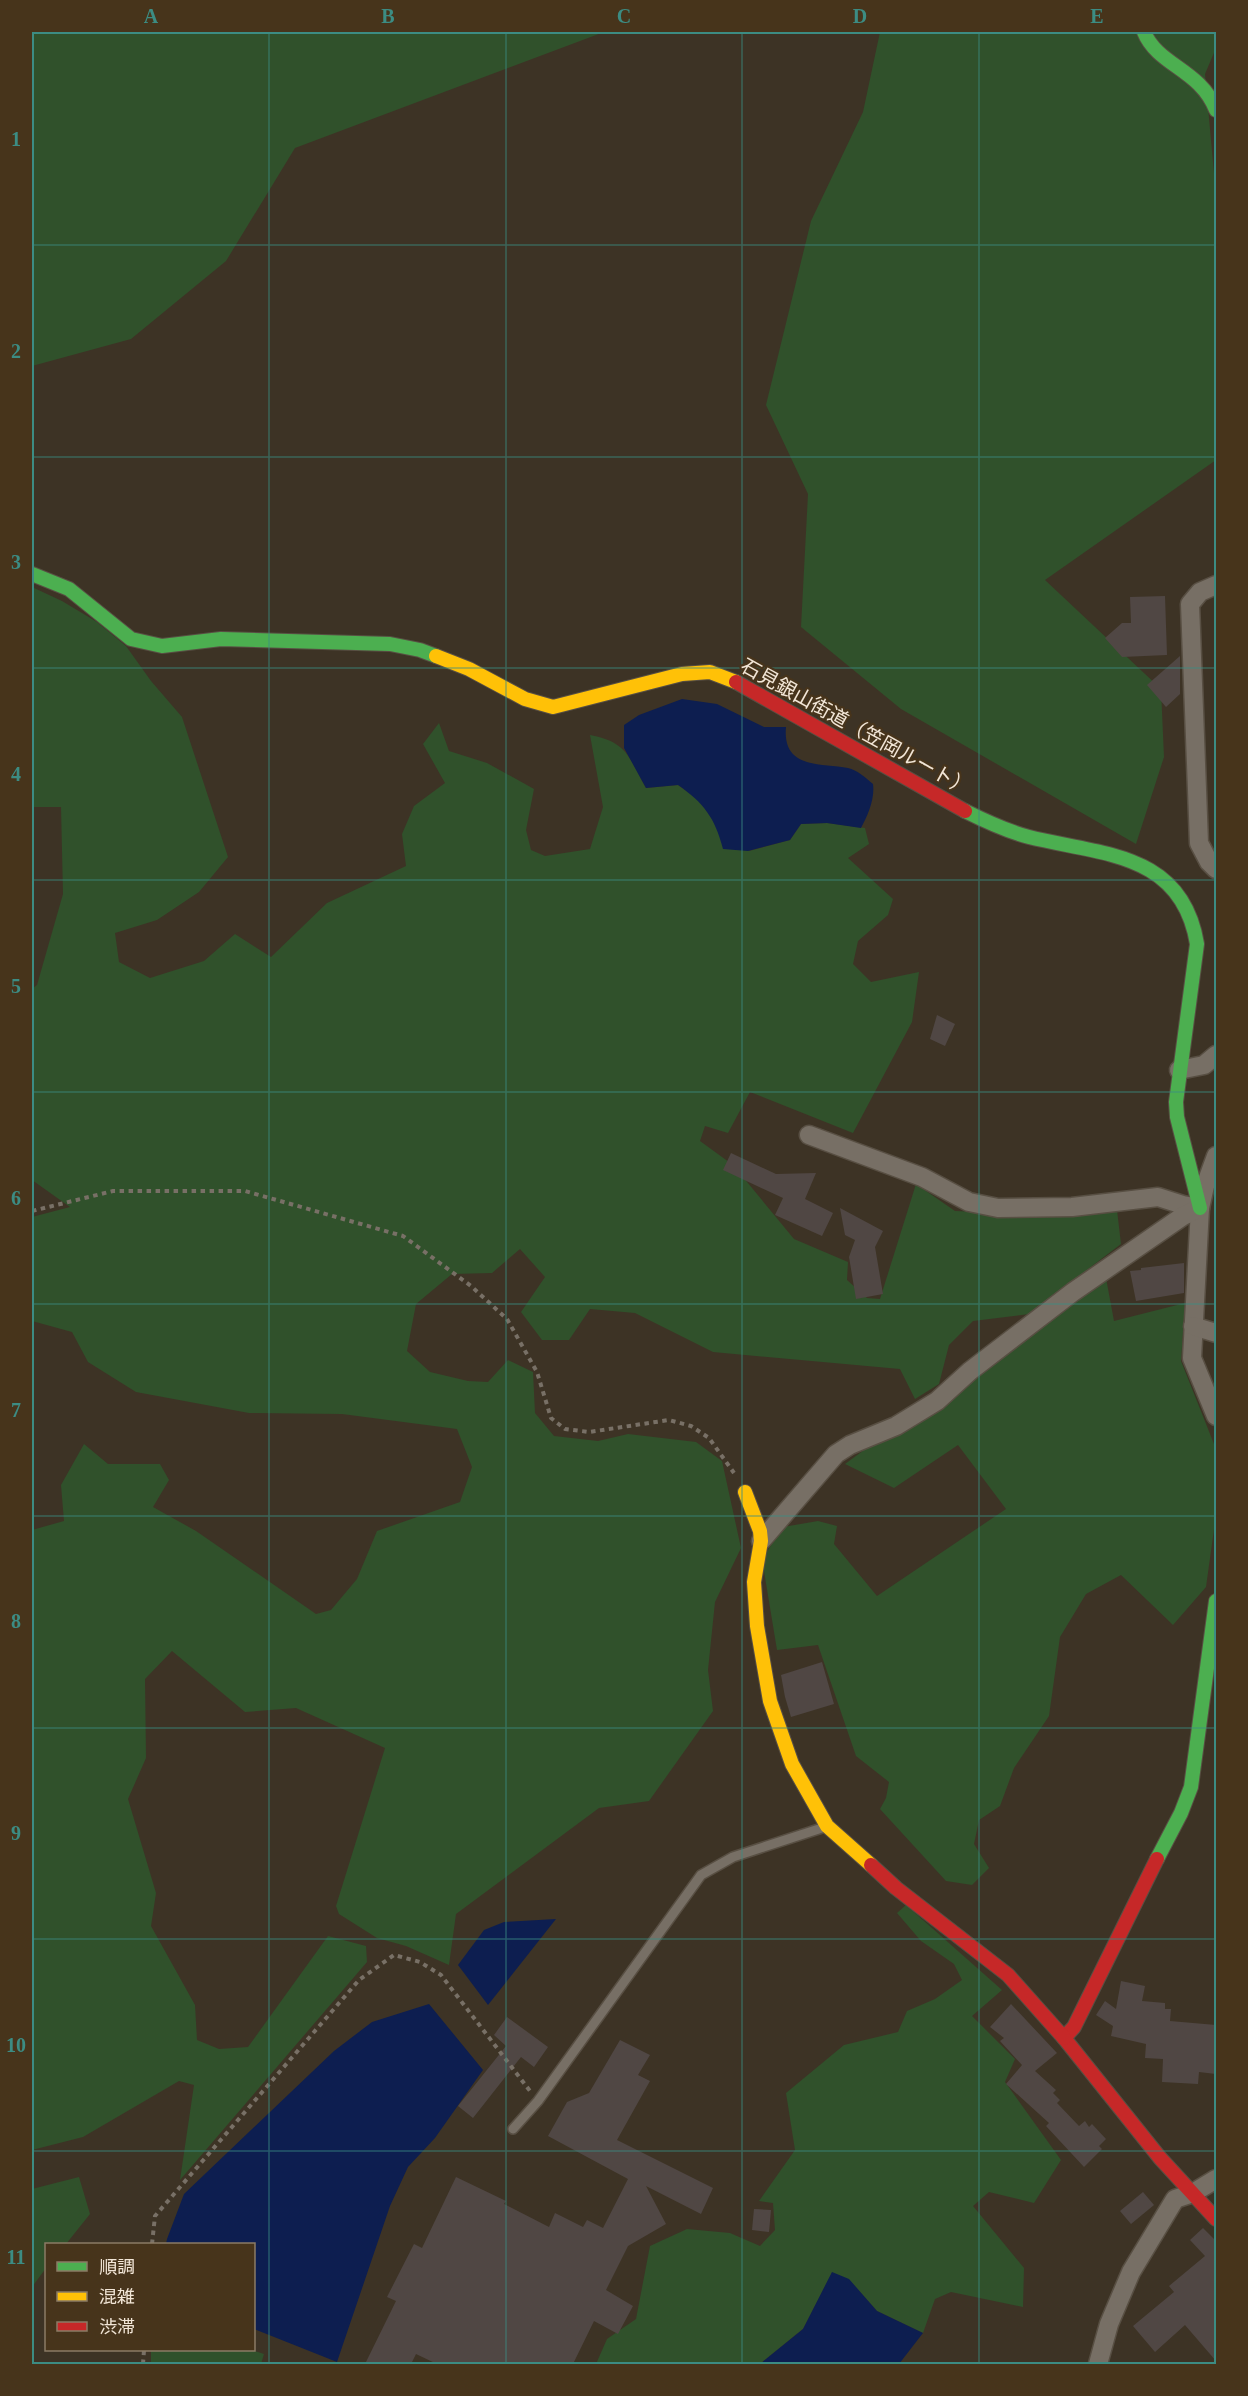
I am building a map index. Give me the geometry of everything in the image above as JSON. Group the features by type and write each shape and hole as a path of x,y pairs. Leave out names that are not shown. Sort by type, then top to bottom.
{"street":[{"path":"1144,32 1156,53 1188,73 1213,101 1216,110"},
{"name":"石見銀山街道（笠岡ルート）","path":"32,574 69,589 131,639 162,646 221,639 390,644 420,650 525,699 553,707 682,674 710,672 740,684 931,792 1007,830 1035,840 1130,859 1155,872 1178,892 1189,909 1194,922 1197,944 1176,1102 1200,1208"},
{"path":"1216,585 1200,592 1190,604 1199,843 1209,862 1216,869"},
{"path":"1179,1070 1204,1065 1216,1055"},
{"path":"808,1135 922,1177 969,1202 998,1208 1072,1207 1158,1197 1200,1208"},
{"path":"1216,1156 1200,1208 1192,1358 1216,1416"},
{"path":"761,1541 836,1455 850,1445 896,1426 937,1401 970,1371 1073,1292 1183,1216 1200,1208"},
{"path":"1193,1326 1216,1333"},
{"path":"745,1492 760,1531 761,1541 754,1582 757,1626 770,1701 792,1764 827,1826 896,1888 1008,1976 1064,2038 1160,2158 1216,2219"},
{"path":"1064,2038 1074,2027 1181,1813 1191,1787 1216,1601"},
{"path":"1098,2364 1109,2324 1131,2272 1175,2199 1193,2193 1216,2179"}],"lane":[{"path":"513,2129 538,2101 701,1875 733,1857 827,1826"}],"path":[{"path":"32,1211 113,1191 245,1191 403,1236 471,1286 507,1319 537,1372 551,1418 565,1429 589,1432 669,1420 691,1426 709,1438 727,1460 745,1492"},
{"path":"152,2243 155,2216 359,1980 394,1955 420,1962 441,1975 538,2101"}],"green space":[{"path":"32,32 604,32 295,148 226,261 131,339 32,366"},
{"path":"880,32 1216,32 1216,48 1205,74 1216,195 1216,460 1045,580 1161,689 1164,757 1136,844 901,709 801,627 808,494 766,405 811,221 863,112"},
{"path":"32,587 62,601 97,622 126,646 151,681 182,717 228,857 199,892 157,920 115,933 119,962 150,978 204,961 235,934 271,957 327,903 406,866 402,834 414,806 445,783 423,744 439,723 449,751 487,763 534,789 526,830 531,850 545,856 590,849 603,807 590,735 603,738 626,753 646,788 678,785 699,800 717,826 749,851 790,840 801,824 827,823 865,828 869,844 848,858 893,899 888,915 858,941 853,964 871,982 919,972 912,1022 853,1133 750,1092 728,1133 705,1126 700,1141 733,1165 794,1239 848,1262 847,1280 867,1298 880,1299 916,1184 955,1211 1028,1214 1117,1210 1121,1244 1029,1314 973,1321 949,1345 939,1384 915,1399 900,1369 713,1352 635,1313 590,1309 569,1340 542,1340 521,1312 545,1277 520,1249 492,1273 452,1274 416,1304 407,1351 430,1372 468,1381 488,1382 508,1360 533,1372 535,1413 554,1436 598,1441 628,1434 696,1442 722,1461 741,1548 715,1602 708,1670 713,1711 649,1801 599,1808 456,1914 449,1965 406,1946 377,1938 339,1914 336,1906 385,1748 296,1708 245,1712 172,1651 145,1679 146,1758 128,1799 156,1893 151,1926 195,2005 197,2040 219,2049 248,2047 328,1936 366,1946 367,1962 180,2180 194,2085 179,2081 83,2137 32,2150 32,1530 64,1521 61,1485 84,1444 108,1464 160,1464 169,1480 153,1507 196,1531 316,1614 331,1610 357,1579 377,1531 460,1502 472,1467 457,1429 342,1414 249,1413 136,1392 88,1362 72,1332 32,1321 32,1217 70,1207 32,1180 32,989 37,985 63,894 61,807 32,807"},
{"path":"1106,1278 1114,1321 1185,1303 1181,1361 1216,1449 1216,1515 1206,1587 1173,1625 1121,1575 1086,1594 1060,1637 1049,1716 1014,1768 1000,1806 979,1820 974,1844 989,1868 972,1885 946,1881 880,1809 886,1798 889,1782 856,1756 818,1645 777,1650 762,1559 783,1527 818,1521 837,1526 834,1544 877,1596 1006,1509 958,1445 894,1488 845,1464 879,1439 932,1415 1046,1321"},
{"path":"906,1905 1002,1990 972,2016 1015,2059 1005,2082 1061,2160 1034,2203 989,2192 973,2206 1024,2268 1023,2307 951,2292 935,2299 923,2333 877,2311 849,2280 832,2273 803,2329 760,2364 596,2364 607,2339 636,2319 650,2246 687,2229 730,2233 760,2246 775,2230 773,2203 759,2201 795,2150 786,2093 844,2045 898,2032 907,2011 935,1999 962,1980 954,1964 921,1941 897,1913"},
{"path":"79,2177 90,2214 67,2243 45,2243 45,2269 32,2287 32,2189"},
{"path":"151,2351 255,2351 264,2354 261,2364 151,2364"}],"water":[{"path":"682,699 717,704 764,727 786,727 786,741 790,750 797,757 815,764 848,768 861,774 873,784 873,795 861,828 827,823 801,824 790,840 748,851 723,849 716,828 702,805 678,785 646,788 624,748 624,725 639,715"},
{"path":"556,1919 488,2005 458,1965 484,1930 504,1922"},
{"path":"429,2004 483,2070 435,2138 408,2167 390,2206 337,2362 255,2329 255,2243 166,2243 184,2194 334,2051 372,2022"},
{"path":"832,2272 849,2279 877,2311 923,2333 899,2364 760,2364 803,2329"}],"building":[{"path":"1165,596 1167,655 1122,657 1105,638 1122,623 1131,623 1130,597"},
{"path":"1180,656 1180,694 1166,707 1147,685"},
{"path":"937,1015 955,1024 945,1046 930,1039"},
{"path":"731,1153 776,1174 816,1173 805,1199 833,1213 822,1236 775,1215 783,1198 723,1170"},
{"path":"840,1208 883,1231 875,1247 883,1294 856,1299 849,1257 855,1240 845,1235"},
{"path":"1184,1263 1184,1293 1136,1301 1130,1271"},
{"path":"822,1662 834,1704 791,1717 781,1675"},
{"path":"1121,1981 1145,1986 1142,2001 1165,2003 1165,2009 1171,2009 1170,2021 1216,2025 1216,2074 1199,2072 1198,2084 1162,2082 1163,2059 1145,2058 1146,2044 1111,2036 1113,2026 1096,2015 1105,2001 1116,2009"},
{"path":"1011,2004 1057,2053 1035,2071 1056,2090 1053,2093 1060,2100 1057,2103 1079,2126 1085,2121 1089,2127 1092,2124 1106,2139 1099,2146 1102,2149 1084,2167 1046,2126 1049,2123 1006,2084 1022,2065 1000,2041 1004,2038 990,2027"},
{"path":"507,2017 548,2047 534,2067 521,2057 473,2118 458,2106 506,2046 494,2035"},
{"path":"620,2040 650,2055 638,2075 650,2081 617,2140 713,2188 701,2214 646,2186 666,2224 628,2246 606,2290 633,2306 618,2334 594,2321 573,2364 437,2364 416,2354 411,2364 365,2364 396,2301 387,2297 414,2244 422,2248 456,2177 506,2201 504,2204 549,2227 555,2213 583,2227 587,2220 603,2228 628,2179 548,2136 567,2102 589,2093"},
{"path":"1143,2192 1154,2205 1131,2224 1120,2211"},
{"path":"754,2209 771,2210 769,2232 752,2230"},
{"path":"1203,2228 1216,2241 1216,2361 1185,2325 1155,2352 1133,2326 1174,2292 1169,2286 1205,2256 1190,2240"}],"traffic: fast":[{"path":"1144,32 1159,53 1200,85 1216,110"},
{"path":"32,574 69,589 131,639 162,646 221,639 390,644 436,656"},
{"path":"965,811 1020,835 1110,855 1135,863 1156,874 1175,891 1188,914 1197,944 1176,1102 1177,1117 1200,1208"},
{"path":"1157,1859 1181,1813 1191,1787 1216,1601"}],"traffic: slow":[{"path":"436,656 469,669 525,699 553,707 682,674 710,672 736,682"},
{"path":"745,1492 760,1531 761,1541 754,1582 757,1626 770,1701 792,1764 827,1826 871,1865"}],"traffic: jam":[{"path":"736,682 965,811"},
{"path":"1157,1859 1074,2027 1064,2038 1160,2158 1216,2219"},
{"path":"871,1865 896,1888 1008,1975 1064,2038"}]}
